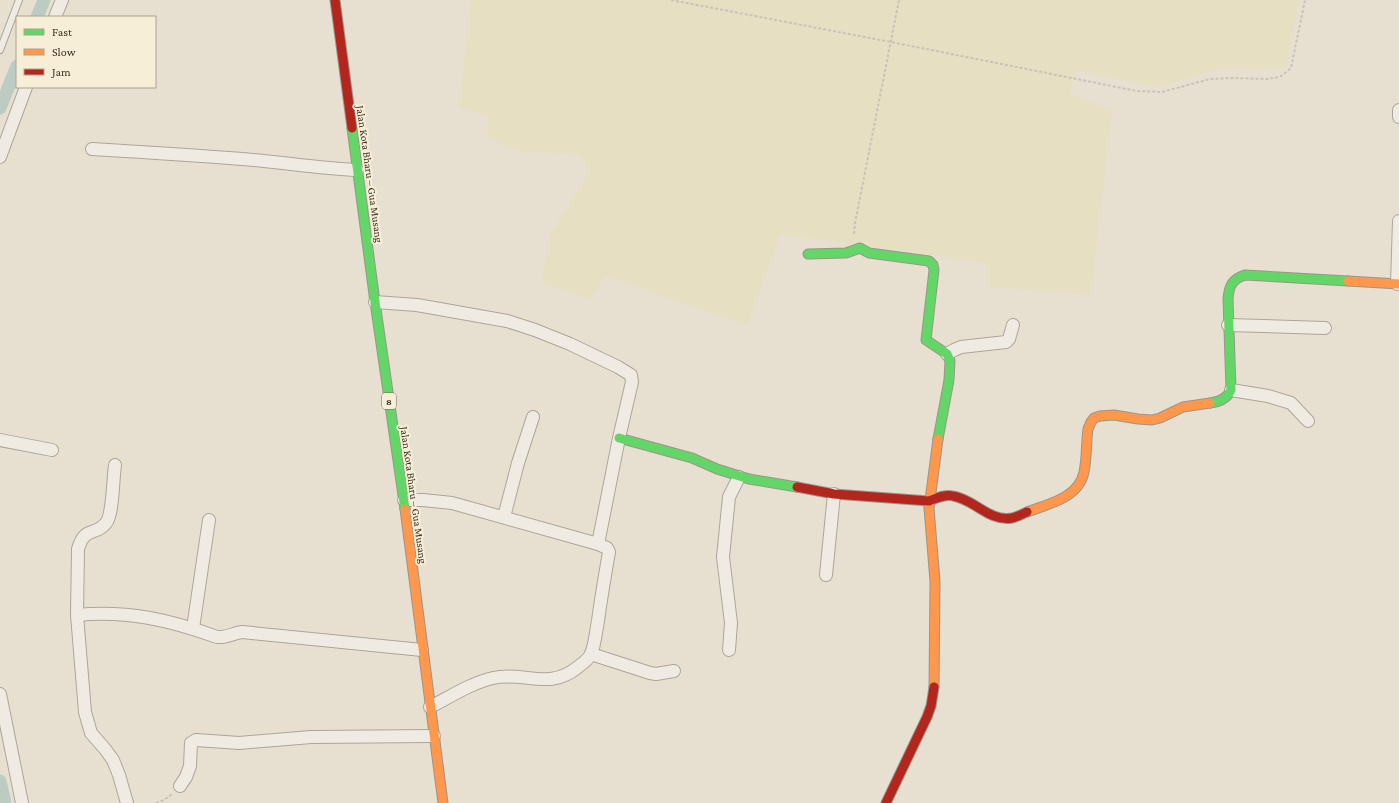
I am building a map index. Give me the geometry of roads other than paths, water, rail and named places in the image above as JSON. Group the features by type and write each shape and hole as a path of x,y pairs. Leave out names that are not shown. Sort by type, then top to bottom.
{"street":[{"path":"55,16 62,0"},
{"name":"Jalan Kota Bharu – Gua Musang","path":"335,0 375,302 404,500 422,650 443,803"},
{"path":"0,157 26,88"},
{"path":"1399,110 1399,117"},
{"path":"92,150 204,156 357,170"},
{"path":"619,438 692,458 739,477 834,494 929,501 938,496 948,494 959,496 994,516 1004,519 1012,518 1068,496 1074,491 1083,476 1089,426 1093,419 1100,415 1152,420 1183,407 1221,402 1230,396 1228,325 1229,289 1232,281 1238,276 1245,275 1398,284 1399,221"},
{"path":"808,254 846,253 860,248 869,253 929,261 934,264 926,340 944,350 950,359 950,368 929,501 936,587 934,637 936,676 934,691 927,717 886,803"},
{"path":"375,302 416,305 507,321 556,338 618,367 631,376 632,378 598,544"},
{"path":"947,354 961,347 1002,344 1009,339 1013,325"},
{"path":"1228,325 1325,328"},
{"path":"1231,390 1268,396 1291,404 1308,421"},
{"path":"504,517 518,463 533,417"},
{"path":"0,440 52,450"},
{"path":"115,465 110,512 107,522 102,527 86,534 81,540 78,550 77,615 83,698 88,725 91,733 106,749 113,760 127,803"},
{"path":"729,650 731,623 723,557 729,497 739,477"},
{"path":"826,575 834,494"},
{"path":"404,500 452,503 598,544 607,548 609,552 591,654 573,672 554,680 509,676 494,678 480,682 430,707"},
{"path":"193,628 209,520"},
{"path":"77,615 118,614 139,616 171,622 223,638 237,632 242,632 422,650"},
{"path":"591,654 650,673 656,674 674,671"},
{"path":"0,694 22,803"},
{"path":"180,786 186,777 190,766 191,743 196,740 239,743 311,737 434,736"}],"lane":[{"path":"0,50 19,0"}],"waterway":[{"path":"37,16 44,0"},
{"path":"0,108 16,68"},
{"path":"0,781 5,803"}]}
